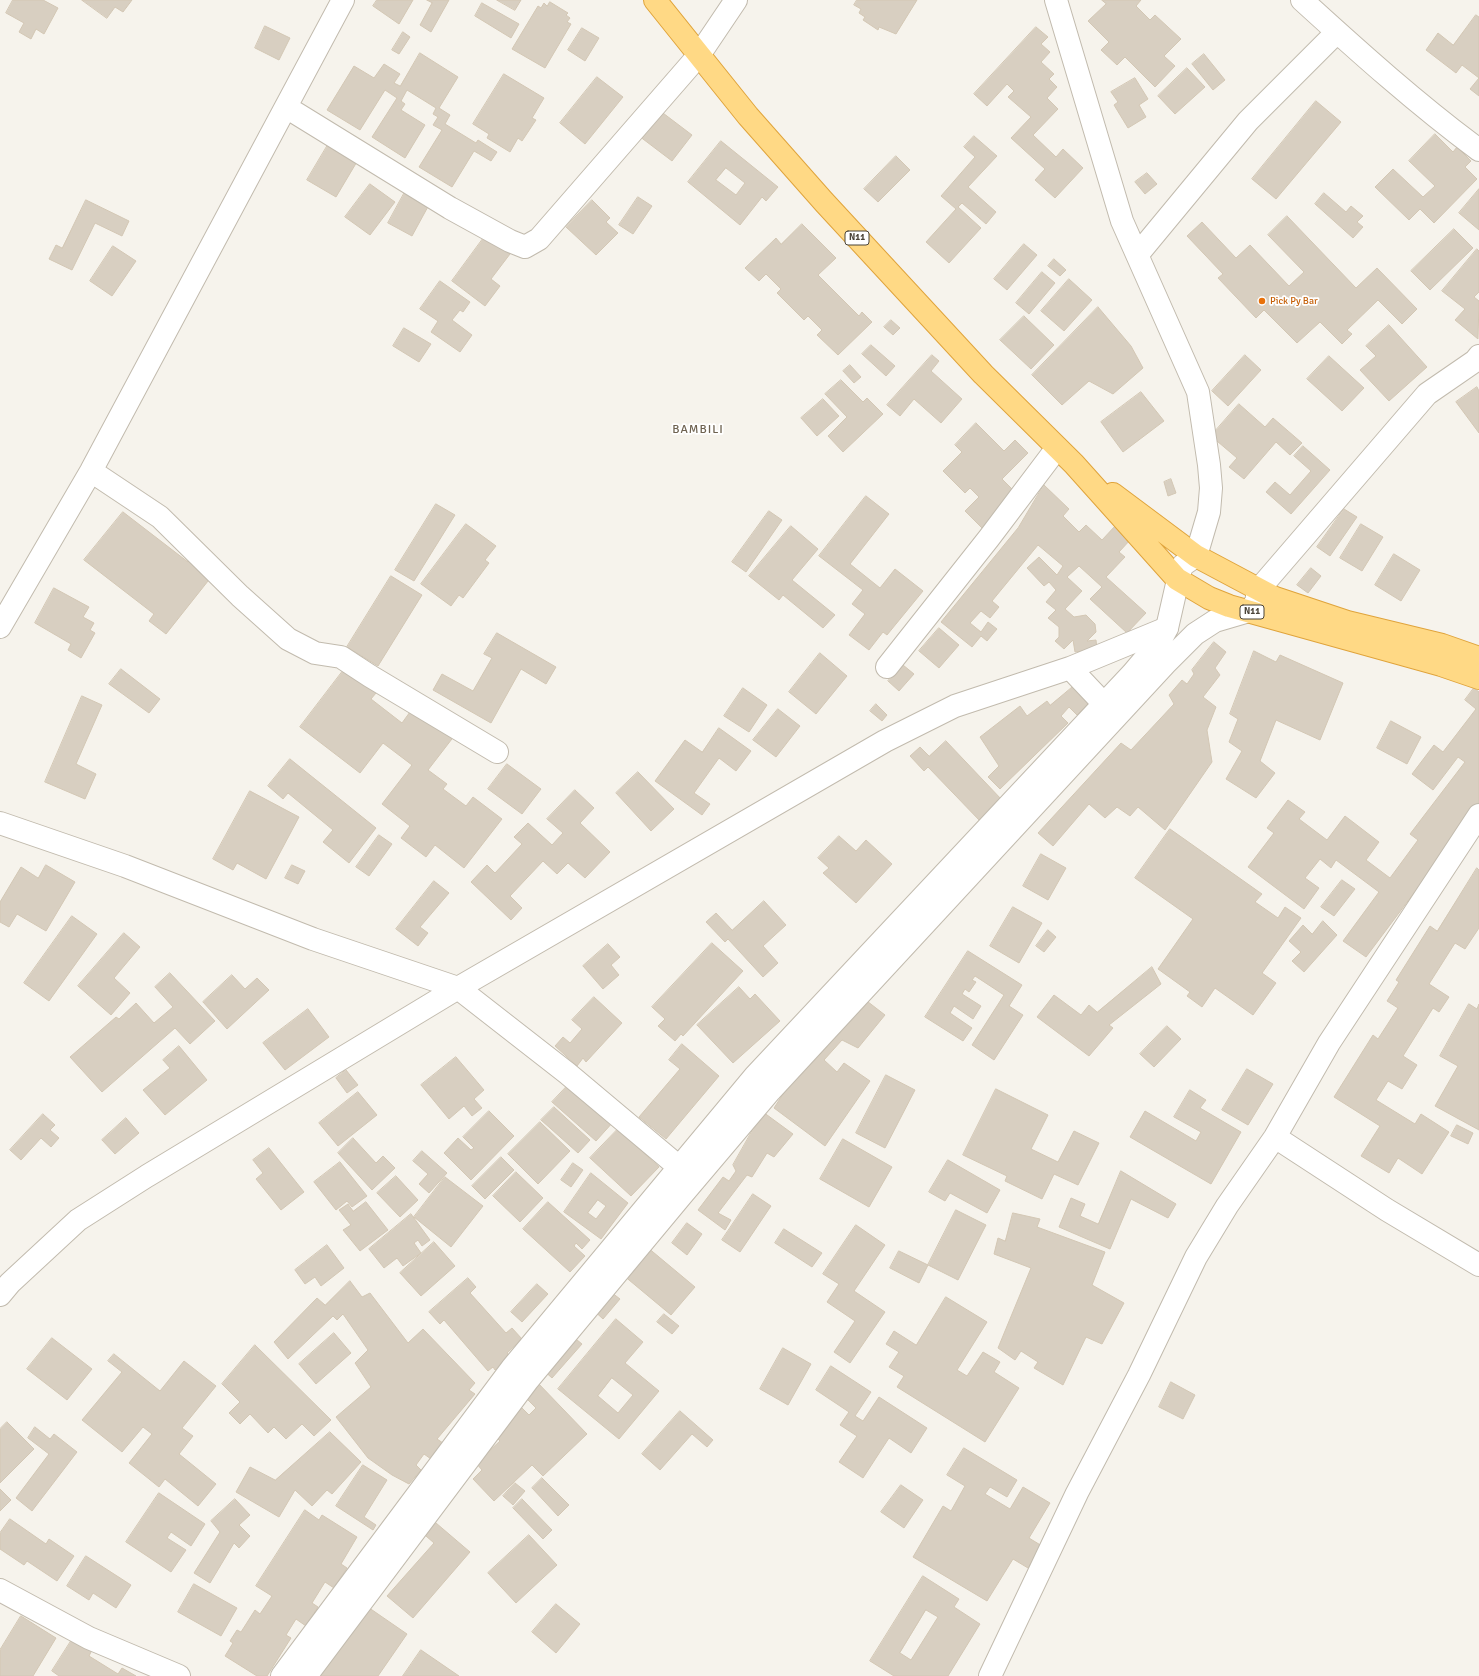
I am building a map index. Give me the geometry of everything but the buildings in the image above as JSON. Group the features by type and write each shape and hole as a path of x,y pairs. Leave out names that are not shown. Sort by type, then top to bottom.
{"highway":[{"name":"N11","path":"655,0 748,116 824,202 983,374 1074,464 1178,579 1209,598 1229,606 1342,639 1441,665 1479,678"},
{"name":"N11","path":"1074,464 1196,556 1275,598 1347,622 1442,645 1479,658"}],"street":[{"path":"0,627 91,471 342,0"},
{"path":"286,107 450,208 510,241 525,247 538,239 699,55 736,0"},
{"path":"282,1676 512,1368 679,1167 756,1076 1150,654 1160,641 1167,628 1178,579 1183,566 1196,556 1209,512 1211,488 1210,465 1198,392 1138,254 1122,221 1056,0"},
{"path":"1302,0 1447,126 1479,150"},
{"path":"1138,254 1248,121 1337,32"},
{"path":"306,1676 528,1380 770,1091 1165,664 1195,634 1215,621 1249,611 1257,601 1258,588 1427,394 1479,356"},
{"path":"887,667 975,556 1057,448"},
{"path":"91,471 160,517 240,596 288,639 315,653 341,657 497,752"},
{"path":"0,1295 10,1283 78,1220 147,1176 458,988 885,742 955,706 1070,668 1167,628"},
{"path":"1070,668 1104,704"},
{"path":"990,1676 1077,1493 1139,1375 1196,1257 1227,1206 1275,1137 1329,1043 1479,815"},
{"path":"0,823 125,866 313,939 458,988 567,1073 679,1167"},
{"path":"1275,1137 1387,1210 1479,1265"},
{"path":"0,1590 88,1638 179,1676"}],"place":[{"name":"Pick Py Bar","path":"1262,301"}],"district":[{"name":"BAMBILI","path":"698,430"}]}
